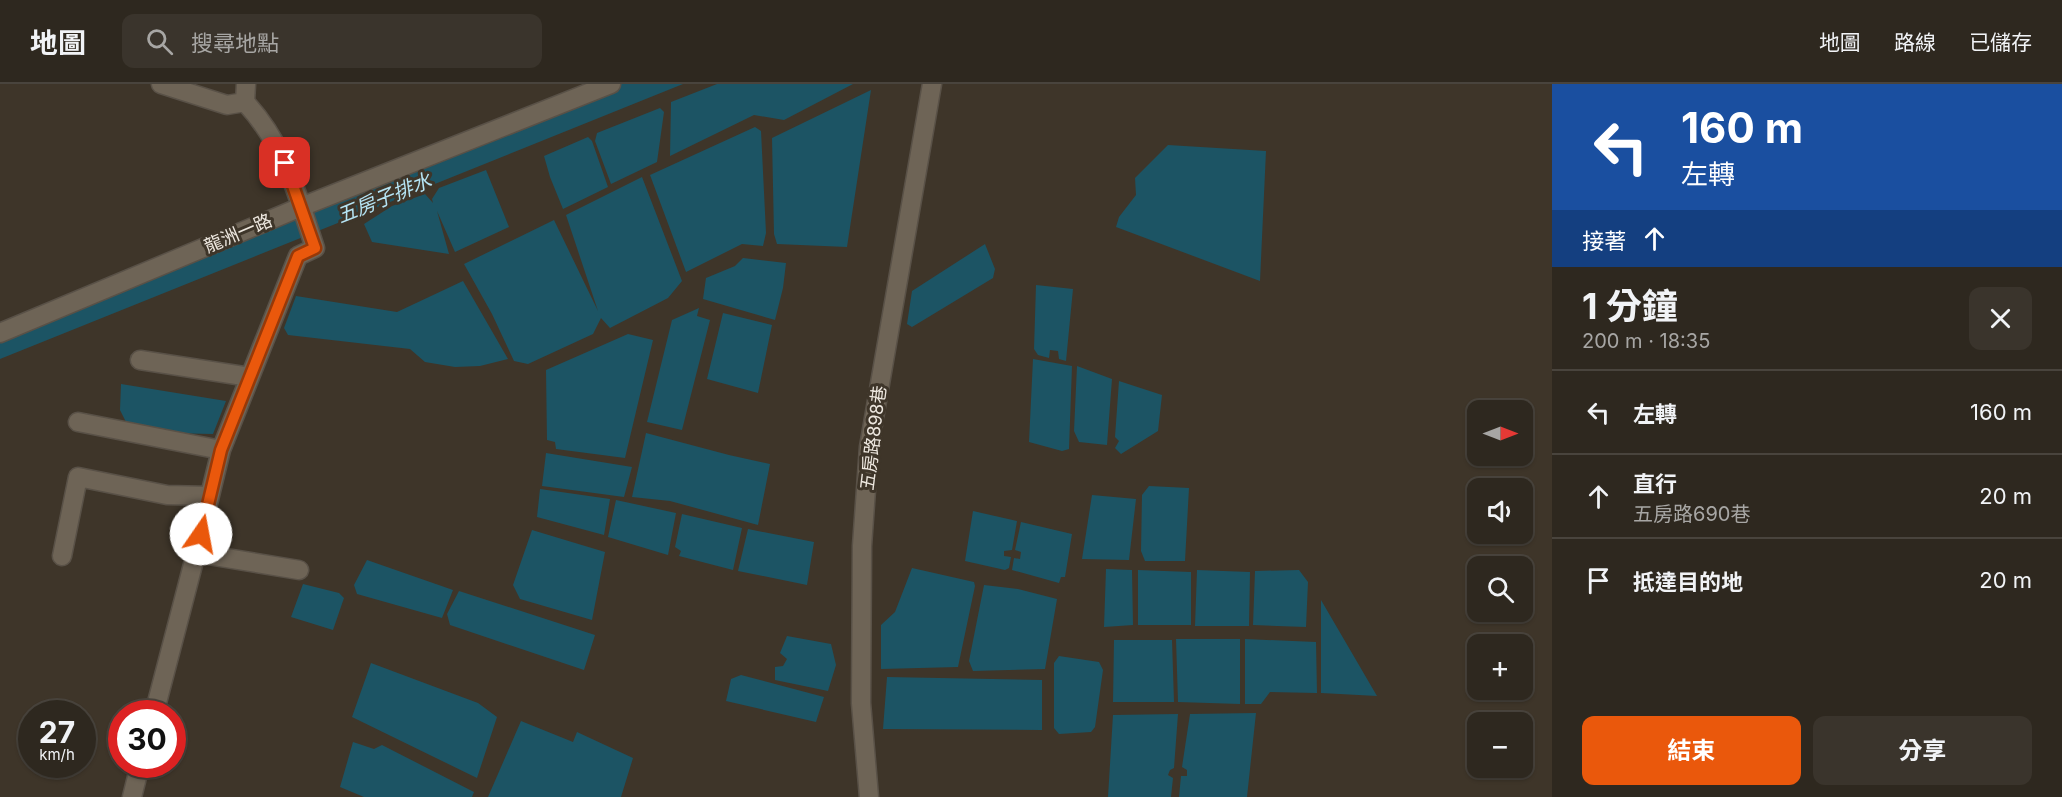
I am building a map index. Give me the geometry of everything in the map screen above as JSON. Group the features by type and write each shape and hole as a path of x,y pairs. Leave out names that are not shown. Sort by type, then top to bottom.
{"street":[{"path":"158,700 221,450 298,256 315,248 292,177 279,148 245,93 227,105 161,84"},
{"name":"龍洲一路","path":"0,333 301,207 611,84"},
{"name":"五房路898巷","path":"869,797 861,703 862,546 869,447 932,84"},
{"path":"140,360 250,376"},
{"path":"78,422 221,450"},
{"path":"62,556 78,477 166,495 209,496"},
{"path":"196,553 299,570"},
{"path":"132,797 137,778"}],"water":[{"name":"五房子排水","path":"621,84 683,84 0,359 0,330 90,298"},
{"path":"717,84 853,84 784,120 754,115 670,156 671,102"},
{"path":"871,90 847,247 777,244 774,234 772,138"},
{"path":"660,108 664,112 657,162 611,184 595,141 597,133"},
{"path":"755,127 761,131 766,233 763,246 742,244 686,272 650,175"},
{"path":"588,137 592,141 608,187 563,209 544,156"},
{"path":"1168,145 1266,151 1260,281 1116,227 1119,217 1136,195 1135,178"},
{"path":"486,170 509,227 455,252 437,211 449,254 372,242 364,224 392,206 425,194 433,203 432,199 439,188"},
{"path":"642,177 682,281 668,298 610,328 601,318 593,334 528,364 514,361 492,314 464,264 554,220 598,311 566,215"},
{"path":"985,244 995,269 993,278 912,327 907,324 912,291"},
{"path":"743,258 786,263 775,320 703,299 706,278 735,266"},
{"path":"463,281 508,359 480,366 455,367 425,362 410,349 288,335 284,328 296,296 397,312"},
{"path":"1036,285 1073,289 1066,361 1059,359 1058,351 1050,350 1049,358 1038,355 1034,349"},
{"path":"699,308 697,316 710,320 682,430 647,422 672,320"},
{"path":"723,313 772,325 758,393 707,379"},
{"path":"628,334 653,340 625,458 556,449 555,442 547,440 546,370"},
{"path":"1033,359 1072,366 1069,449 1062,451 1029,442"},
{"path":"1077,366 1112,379 1107,445 1079,442 1074,431"},
{"path":"1119,381 1162,395 1158,431 1121,454 1115,448 1119,441 1115,437"},
{"path":"121,384 226,401 213,434 166,433 126,422 120,410"},
{"path":"646,433 770,464 758,525 670,501 632,497"},
{"path":"546,453 632,467 624,497 542,486"},
{"path":"1149,486 1189,488 1185,561 1145,561 1141,551 1142,495"},
{"path":"540,489 610,499 604,535 537,517"},
{"path":"1092,495 1136,499 1129,560 1082,559"},
{"path":"616,500 676,513 668,555 608,537"},
{"path":"973,511 1017,521 1012,550 1004,551 1004,556 1011,557 1009,568 1005,570 965,561"},
{"path":"682,514 742,528 733,570 679,556 681,551 675,547"},
{"path":"1021,522 1072,534 1065,577 1061,577 1059,583 1012,570 1014,558 1020,559 1021,552 1015,550"},
{"path":"748,529 814,542 807,585 738,571"},
{"path":"532,530 605,552 592,620 520,599 513,585"},
{"path":"367,560 453,590 442,618 357,594 354,585"},
{"path":"912,568 974,582 958,667 881,669 881,625 895,612"},
{"path":"1106,569 1132,570 1133,625 1104,627"},
{"path":"1138,570 1191,572 1191,625 1138,625"},
{"path":"1197,570 1250,572 1249,626 1195,626"},
{"path":"1299,570 1308,582 1306,627 1253,625 1255,571"},
{"path":"303,584 339,593 344,598 333,630 291,617"},
{"path":"984,585 1018,589 1057,599 1045,669 973,671 969,661"},
{"path":"459,591 595,635 584,670 450,625 447,614"},
{"path":"1321,600 1377,696 1321,693"},
{"path":"787,636 831,644 836,665 828,691 775,680 775,667 783,666 787,659 780,653"},
{"path":"1176,639 1240,639 1240,704 1178,702"},
{"path":"1245,639 1316,642 1317,693 1270,692 1261,704 1245,704"},
{"path":"1114,640 1172,640 1174,702 1113,702"},
{"path":"1059,656 1099,662 1103,670 1095,727 1091,732 1059,734 1054,728 1054,663"},
{"path":"371,663 478,703 497,717 477,778 352,717"},
{"path":"741,675 824,697 816,722 726,701 731,679"},
{"path":"887,677 1042,680 1042,730 883,729"},
{"path":"1256,713 1247,797 1179,797 1181,776 1187,776 1187,770 1182,767 1190,714"},
{"path":"1178,714 1174,768 1168,775 1173,778 1171,797 1108,797 1113,715"},
{"path":"521,721 573,742 577,732 633,758 621,797 488,797"},
{"path":"353,742 374,749 382,745 474,792 472,797 364,797 340,787"}],"route":[{"path":"201,534 221,450 250,376 298,256 315,248 292,177 285,163"}]}
